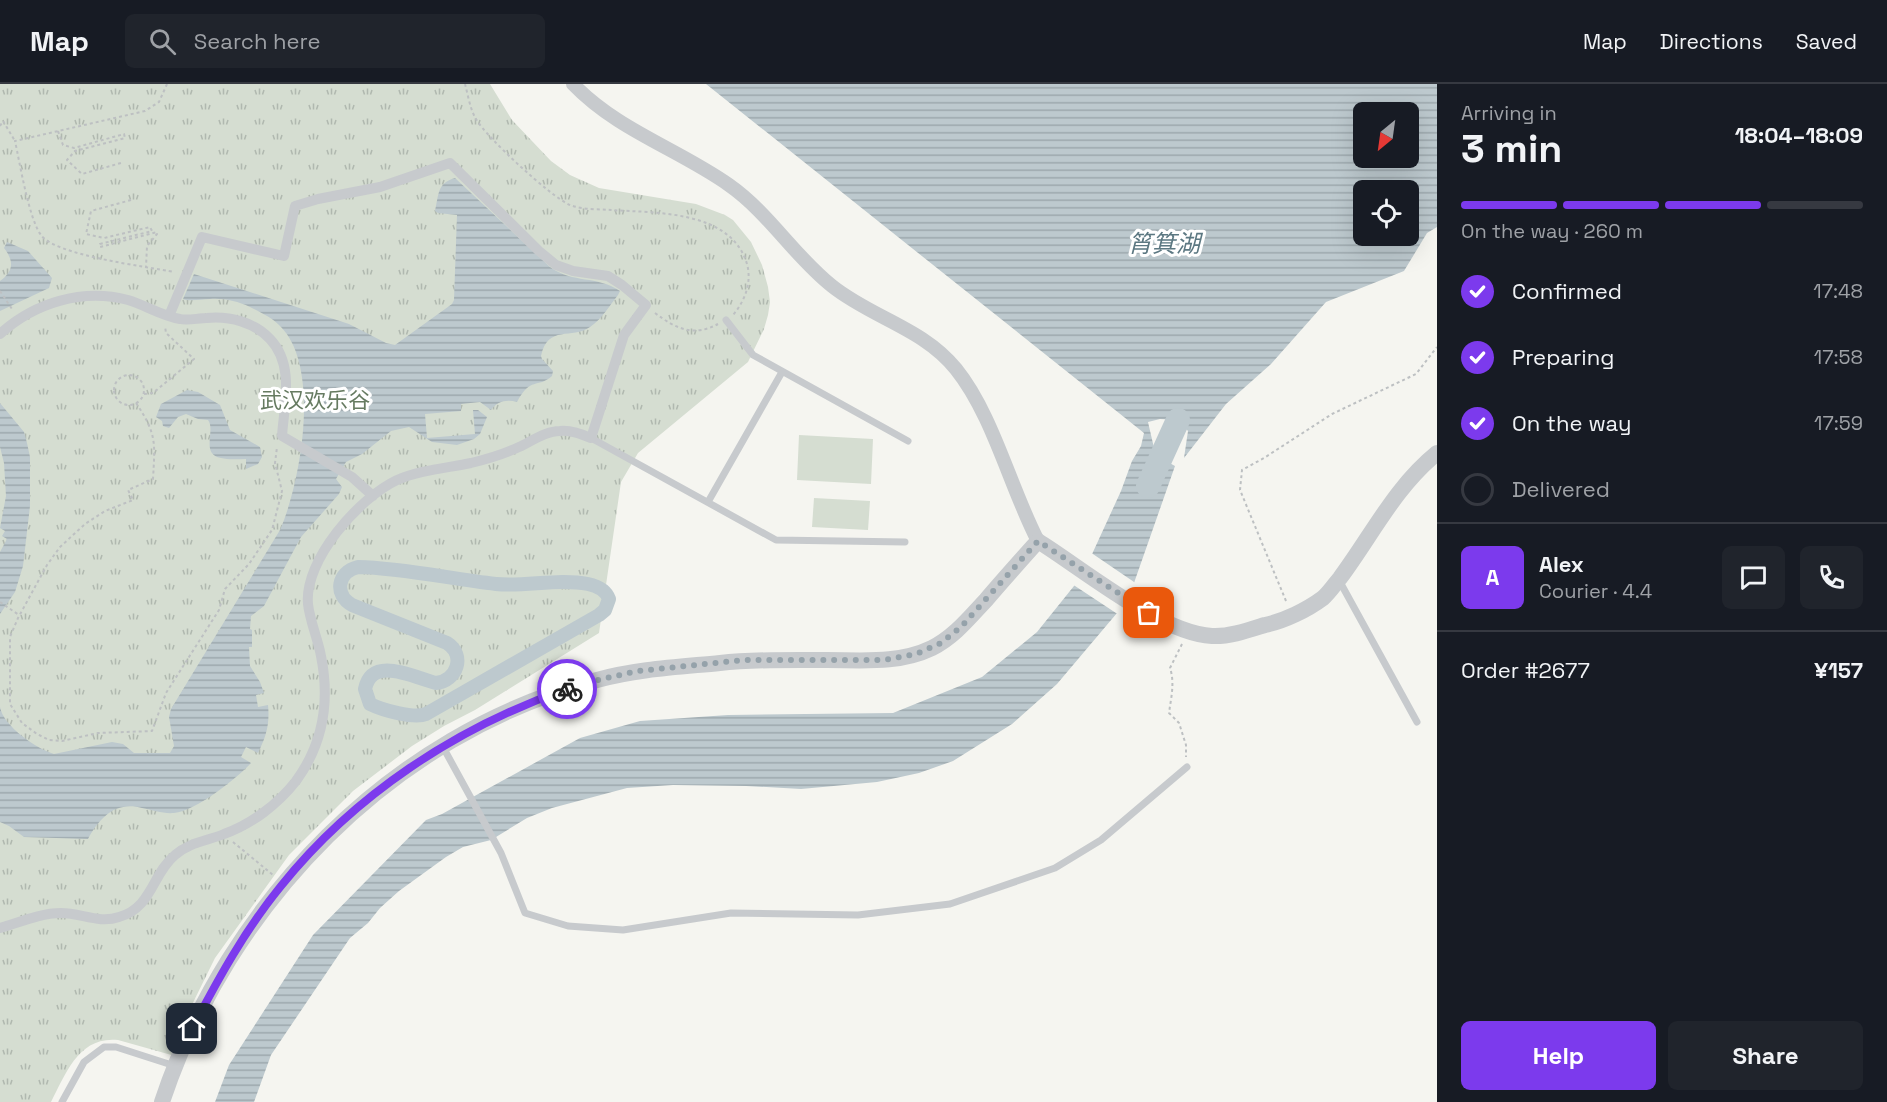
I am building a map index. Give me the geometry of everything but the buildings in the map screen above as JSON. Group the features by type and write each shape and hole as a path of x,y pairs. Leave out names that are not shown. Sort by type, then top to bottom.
{"street":[{"path":"573,84 611,116 733,188 752,204 814,271 833,287 856,302 914,332 944,356 967,384 992,433 1038,541 1149,613 1172,625 1213,636 1237,632 1276,622 1324,598 1400,490 1418,468 1437,453"},
{"path":"0,928 53,914 65,913 99,920 125,916 144,902 173,856 193,843 224,835 255,819 290,788 317,744 324,723 324,676 321,655 309,612 309,585 318,563 335,535 373,496 406,476 488,458 551,432 569,431 591,438 624,334 646,305 608,276 573,271 556,265 450,163 380,187 318,199 296,206 285,256 202,237 169,316"},
{"path":"0,334 18,319 37,309 87,295 127,300 181,320 230,318 249,324 270,339 278,349 285,368 286,439 360,482 373,496"},
{"path":"162,1102 175,1066 226,965 283,884 319,844 368,799 443,747 543,697 598,680 638,671 743,660 884,660 916,654 941,643 961,627 1038,541"}],"lane":[{"path":"726,320 753,355 908,441"},
{"path":"708,502 782,372"},
{"path":"591,438 776,540 905,542"},
{"path":"1339,579 1418,722"},
{"path":"443,747 501,854 525,913 568,926 623,930 731,913 858,915 950,904 1055,868 1101,840 1186,767"},
{"path":"62,1102 84,1062 104,1047 116,1047 175,1066"}],"path":[{"path":"15,141 151,109 159,102 167,84"},
{"path":"465,84 475,117 484,130 534,178 565,202 581,208 687,217 713,226 730,238 745,258 748,267 748,281 742,302 735,313 708,329 689,331 671,325 646,305"},
{"path":"1,123 15,141 32,213 38,231 46,241 58,247 91,256 186,274"},
{"path":"58,131 63,145 74,148 124,134 125,138 75,151 67,160 82,174 121,163"},
{"path":"131,200 92,211 86,234 104,238 150,226 152,231 100,244 100,246 157,232 158,234 147,244 146,267"},
{"path":"0,291 14,311"},
{"path":"144,394 153,393 194,359 166,333 165,326 169,316"},
{"path":"1292,615 1240,490 1242,470 1332,414 1416,374 1437,347"},
{"path":"125,376 136,377 144,386 144,394 136,403 128,405 118,400 115,389 120,379 125,376"},
{"path":"136,403 153,432 155,448 153,479 128,490 133,500 94,518 69,537 47,565 19,615 10,637 8,650 11,682 10,704 22,723 43,738 62,741 98,733 152,731 166,693 219,610 225,589 249,564 272,530 282,491 275,455 286,439"},
{"path":"0,602 19,615"},
{"path":"1186,767 1186,745 1179,723 1168,713 1172,698 1170,692 1173,677 1170,668 1188,631"},
{"path":"224,835 283,884"}],"green space":[{"name":"武汉欢乐谷","path":"0,84 490,84 512,120 551,161 570,175 599,188 696,204 733,220 751,242 762,265 770,302 764,329 748,362 638,453 621,482 599,633 412,746 353,791 289,855 215,958 184,1021 175,1056 118,1040 105,1040 93,1044 76,1059 51,1102 0,1102"},
{"path":"799,435 873,439 871,484 797,480"},
{"path":"814,498 870,501 868,530 812,527"}],"water":[{"name":"筲箕湖","path":"706,84 1437,84 1437,227 1427,233 1404,271 1326,302 1271,364 1226,404 1184,458 1188,431 1178,420 1160,419 1148,422 1154,448 1153,454 1175,466 1128,600 1057,684 1012,724 953,761 919,773 877,782 801,789 673,785 627,788 552,808 527,818 491,840 463,847 399,891 350,938 271,1055 254,1102 215,1102 229,1065 313,935 426,820 442,814 580,738 640,721 728,715 893,713 982,677 1037,632 1082,576 1121,491 1132,461 1141,446 1144,433"},
{"path":"455,178 550,267 568,276 611,286 620,291 618,295 590,327 576,333 561,334 549,340 541,356 553,371 552,376 530,386 517,402 503,402 491,410 480,402 461,404 461,411 425,414 427,438 475,434 473,410 478,410 487,417 480,434 474,439 457,445 432,442 409,427 391,431 362,454 346,462 336,479 342,487 339,494 301,537 264,606 251,616 250,666 264,693 256,695 258,707 268,705 268,724 258,753 246,747 241,757 251,763 236,777 204,801 183,811 166,813 133,806 117,809 98,824 88,839 24,837 0,822 0,707 7,722 22,736 54,754 112,742 123,744 134,753 170,753 174,746 169,717 171,709 280,530 288,509 300,455 304,397 301,369 293,346 278,324 245,305 220,299 183,299 194,274 349,324 386,343 395,345 452,304 454,300 457,215 435,211 442,186"},
{"path":"7,242 28,251 52,278 49,288 0,311 0,281 11,266 10,257 4,248"},
{"path":"187,390 198,392 220,405 230,430 260,447 262,457 258,464 246,469 246,459 227,459 215,456 210,447 208,420 186,414 178,417 169,428 163,426 162,421 156,417 161,404"},
{"path":"0,403 24,432 30,457 30,506 23,566 15,592 0,614 0,552 7,539 2,536 5,531 0,528 6,496 4,463 0,447"}],"pier":[{"path":"1090,552 1137,584 1130,601 1119,615 1072,584"}],"waterway":[{"path":"1148,486 1178,420"},
{"path":"358,567 392,569 496,584 577,582 598,587 606,593 609,599 605,610 599,615 426,714 406,715 370,704 365,689 369,679 376,673 394,671 436,683 443,681 449,678 457,667 456,654 447,643 346,601 342,596 340,584 346,574 358,567"}],"way so far":[{"path":"567,689 638,671 743,660 884,660 916,654 941,643 961,627 1038,541 1149,613"}],"route":[{"path":"192,1029 226,965 268,903 319,844 350,815 393,780 463,735 543,697 567,689"}]}
